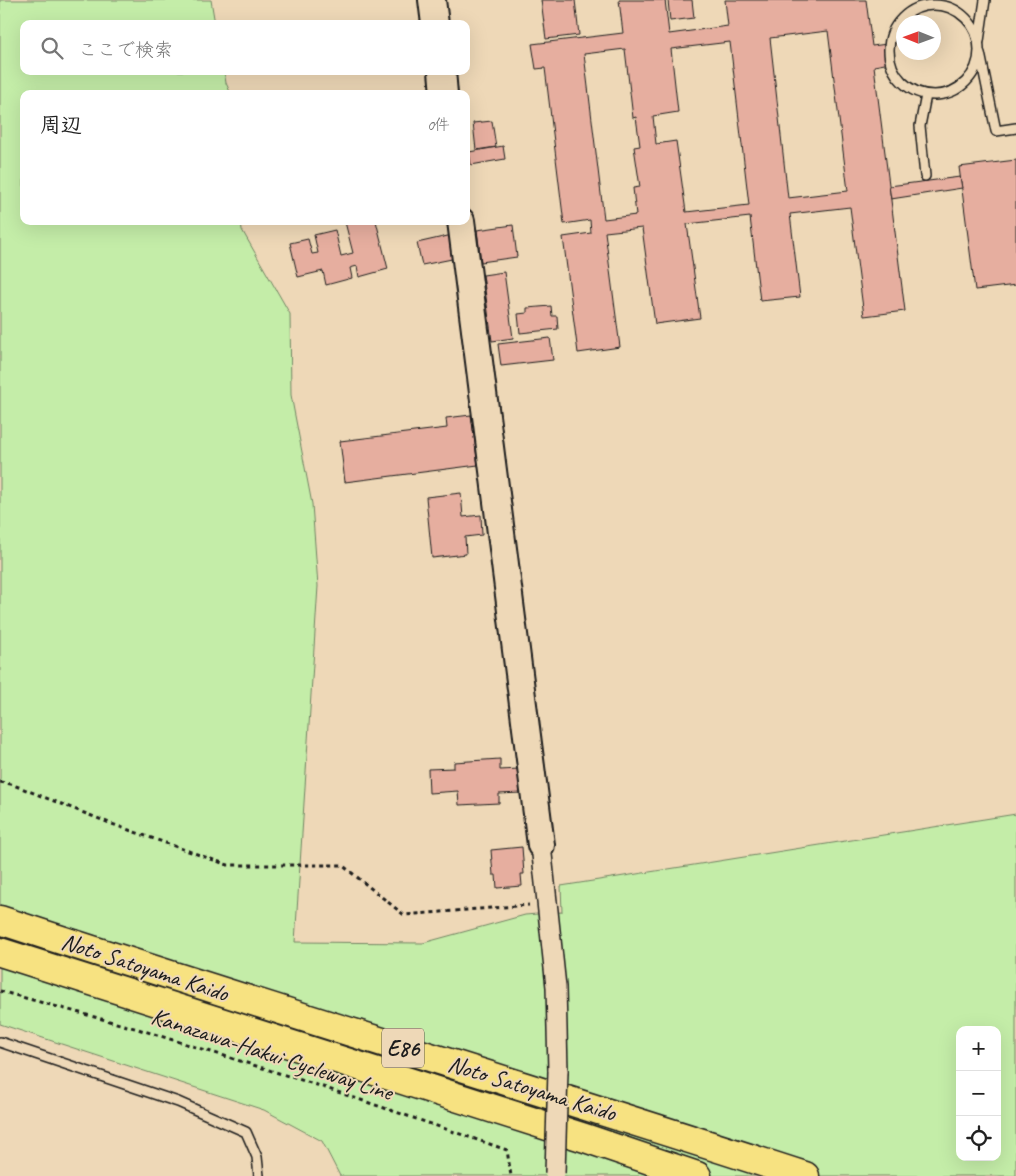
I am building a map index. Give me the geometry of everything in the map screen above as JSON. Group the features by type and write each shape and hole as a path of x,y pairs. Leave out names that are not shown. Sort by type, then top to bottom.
{"highway":[{"name":"Noto Satoyama Kaido","path":"0,920 136,965 580,1103 805,1176"},
{"name":"Noto Satoyama Kaido","path":"0,952 585,1138 697,1176"}],"street":[{"path":"432,0 434,20"},
{"path":"442,75 444,90"},
{"path":"462,225 548,904 556,987 558,1071 555,1174"}],"lane":[{"path":"985,0 979,45 978,59 973,72 965,83 953,91 940,95 926,95 913,90 901,81 892,68 889,53 891,37 898,24 909,13 922,7 938,5 953,9 966,18 974,30 979,45 996,131 1016,128"},
{"path":"926,95 920,126 926,176"},
{"path":"0,1042 178,1102 246,1132 257,1157 259,1176"}],"path":[{"path":"0,782 11,784 112,824 228,865 342,865 404,915 548,904"},
{"name":"Kanazawa-Hakui Cycleway Line","path":"0,991 138,1029 318,1085 507,1150 511,1176"}],"green space":[{"path":"0,0 211,0 214,20 20,20 20,75 225,75 229,90 20,90 20,225 241,225 242,230 290,314 291,395 312,504 318,586 295,942 423,943 525,915 562,912 561,886 1016,814 1016,1176 340,1176 322,1141 264,1110 0,1024"}],"building":[{"path":"541,0 575,0 579,35 546,39"},
{"path":"619,0 665,0 669,34 728,26 725,0 866,0 872,46 887,44 890,63 874,66 905,311 864,316 850,207 790,214 800,297 760,301 750,217 687,224 700,318 655,324 642,228 605,232 620,347 578,353 563,237 591,233 590,220 564,224 545,68 536,69 532,44 623,33","holes":["828,31 848,191 788,198 770,38","730,42 749,205 686,212 676,141 656,144 653,116 678,112 671,49","625,49 633,118 636,117 640,146 634,147 640,187 633,188 636,215 604,219 584,54"]},
{"path":"668,0 692,0 694,18 670,21"},
{"path":"492,121 496,147 476,150 473,123"},
{"path":"503,146 505,159 471,165 470,152"},
{"path":"1016,160 1016,285 975,290 959,167"},
{"path":"960,177 962,188 891,199 889,186"},
{"path":"346,225 377,225 388,269 359,277 357,266 350,268 352,278 326,285 323,271 298,277 290,243 308,239 312,254 318,253 314,235 335,230 341,256 353,253"},
{"path":"513,225 517,257 481,262 477,230"},
{"path":"452,235 457,258 422,265 417,243"},
{"path":"504,272 513,338 492,341 483,275"},
{"path":"551,306 552,316 557,316 558,329 520,333 518,314 527,313 527,308"},
{"path":"550,338 553,360 501,366 498,344"},
{"path":"471,415 478,465 345,482 340,441 447,428 446,418"},
{"path":"461,493 463,517 481,515 482,535 465,537 466,554 432,558 426,497"},
{"path":"500,759 500,770 519,769 521,793 499,794 499,803 459,805 458,791 429,793 428,769 454,768 454,762"},
{"path":"522,847 524,874 521,874 522,886 497,888 496,875 493,875 491,850"}]}
